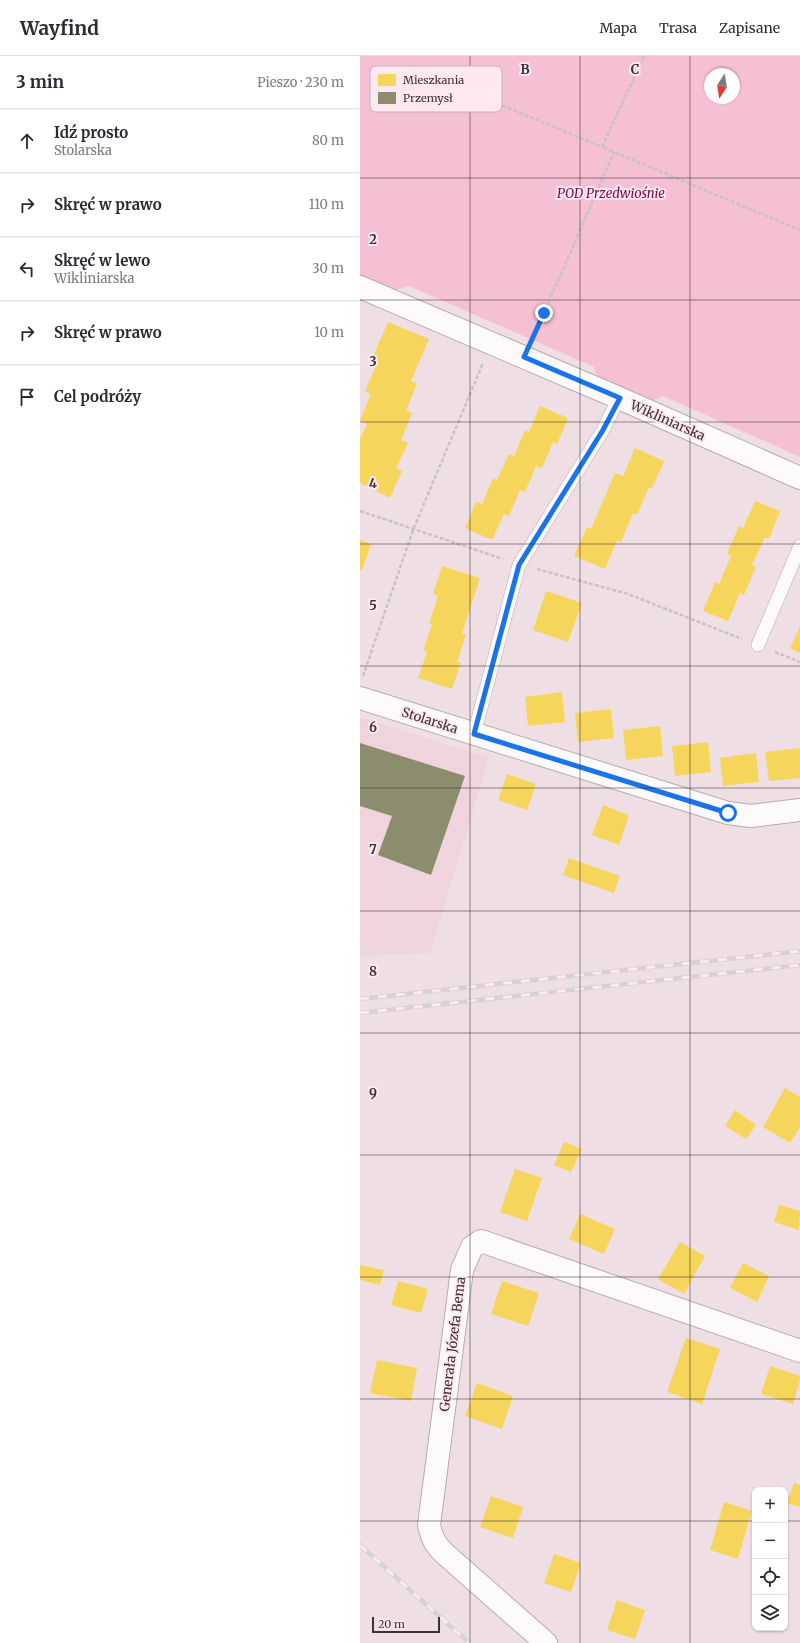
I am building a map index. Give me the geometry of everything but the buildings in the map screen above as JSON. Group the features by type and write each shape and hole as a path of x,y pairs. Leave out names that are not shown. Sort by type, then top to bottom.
{"street":[{"name":"Wikliniarska","path":"362,292 524,357 800,478"},
{"name":"Stolarska","path":"361,688 474,734 728,813 751,816 800,810"},
{"name":"Generała Józefa Bema","path":"546,1643 436,1546 429,1525 462,1270 472,1247 481,1241 800,1351"}],"lane":[{"path":"474,734 519,565 603,430 620,398"},
{"path":"758,645 800,546"}],"path":[{"path":"602,147 644,56"},
{"path":"502,105 800,230"},
{"path":"524,357 614,152"},
{"path":"361,688 413,530 491,343"},
{"path":"360,511 519,565 628,594 800,662"}],"shaded area":[{"path":"360,717 489,758 430,953 360,956"}],"green space":[{"name":"POD Przedwiośnie","path":"360,56 800,56 800,457 663,396 651,402 597,378 594,367 409,286 395,290 360,275"}],"railway":[{"path":"360,999 800,951"},
{"path":"360,1013 800,965"},
{"path":"360,1545 469,1643"}],"route":[{"path":"544,313 524,357 620,398 603,430 519,565 474,734 728,813"}]}
